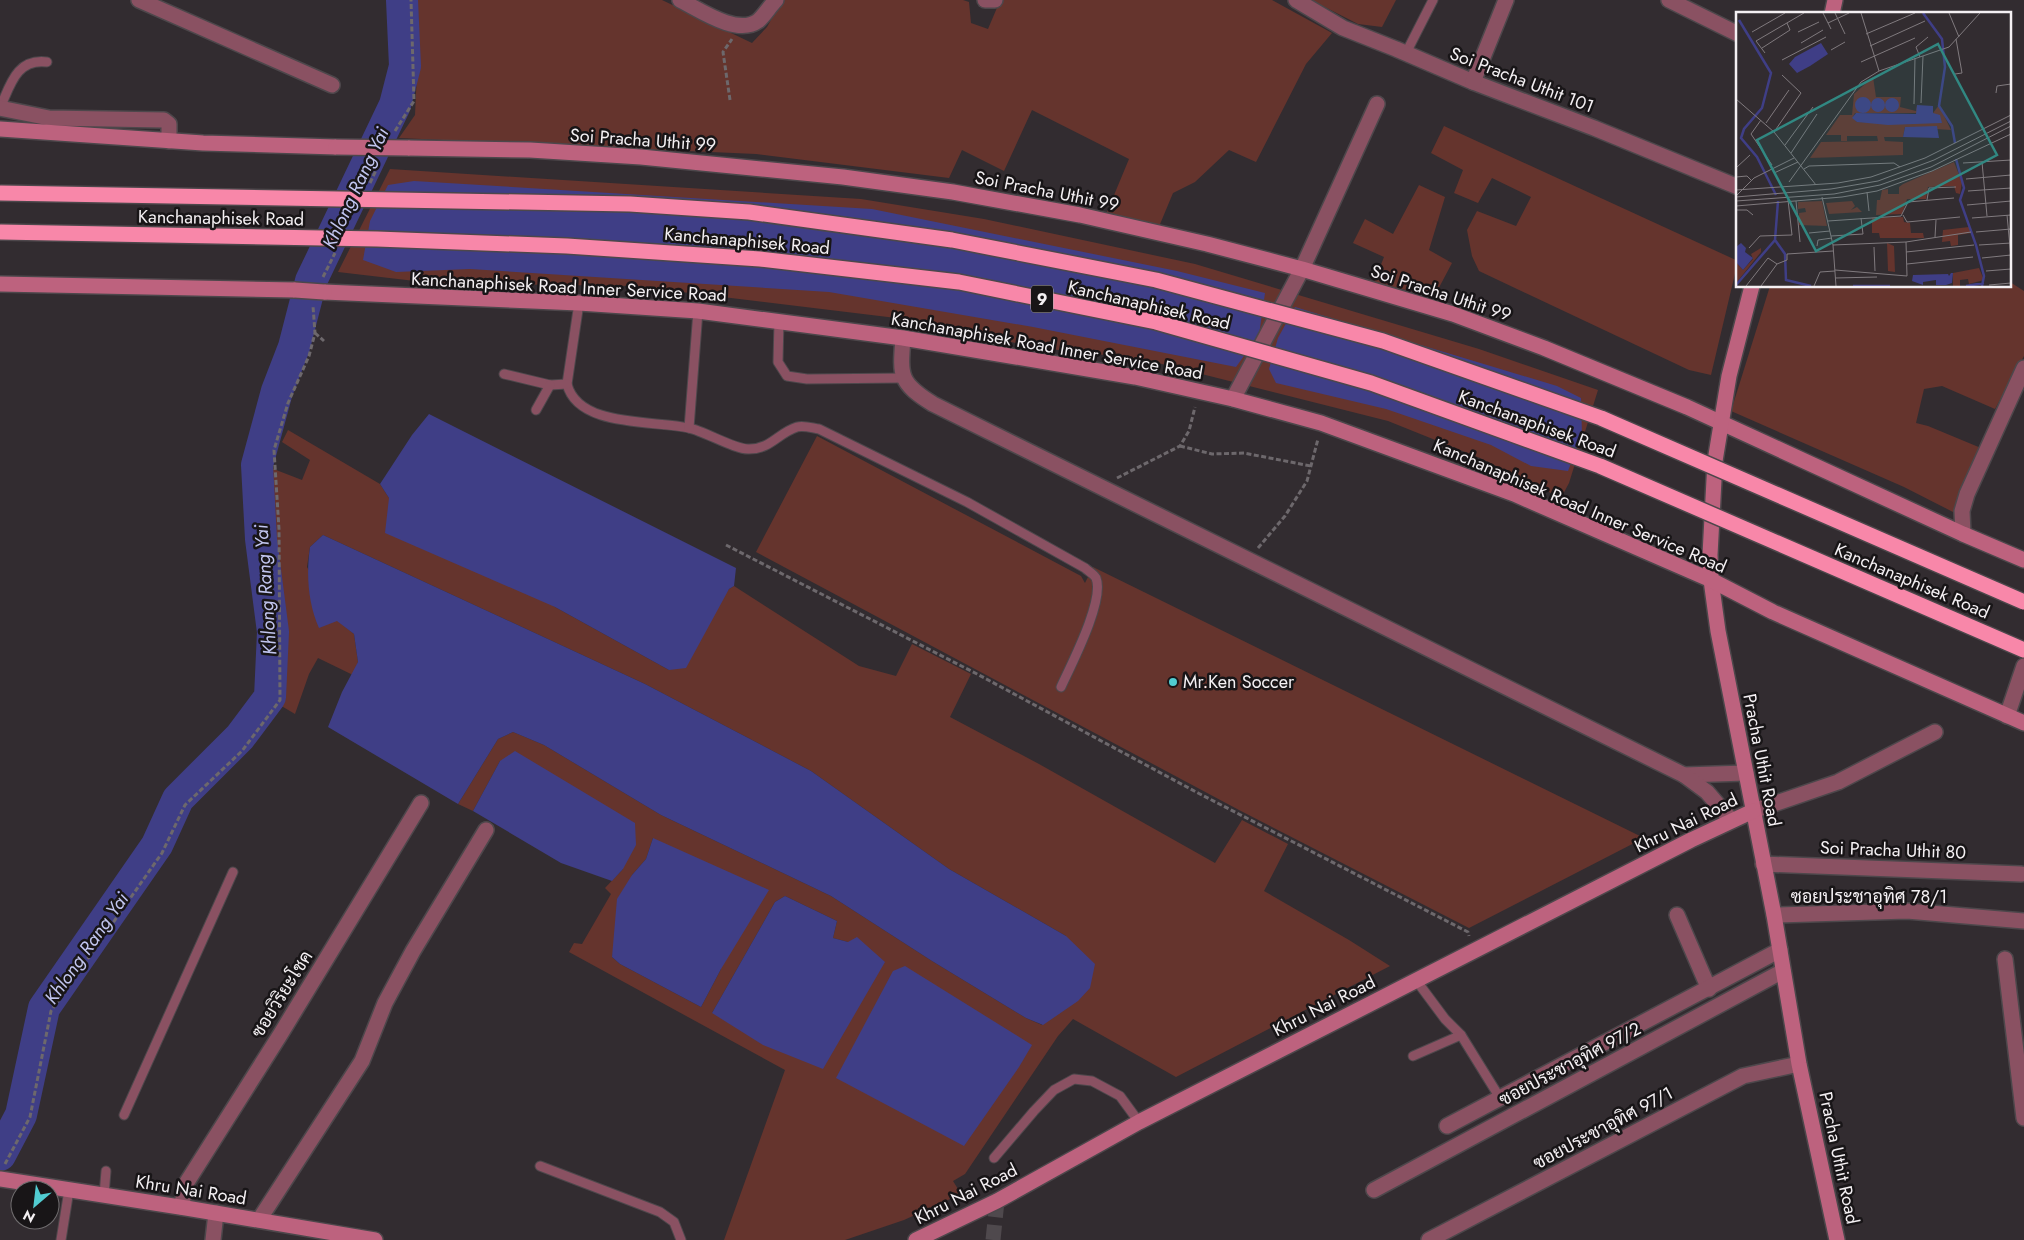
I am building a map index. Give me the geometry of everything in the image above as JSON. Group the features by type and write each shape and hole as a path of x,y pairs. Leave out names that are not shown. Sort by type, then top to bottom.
{"highway":[{"name":"Kanchanaphisek Road","path":"0,193 630,204 749,212 952,240 1156,280 1383,341 1601,418 2024,602"},
{"name":"Kanchanaphisek Road","path":"0,232 367,239 547,245 760,259 959,282 1156,322 1371,383 1600,466 2024,650"}],"main road":[{"name":"Soi Pracha Uthit 99","path":"0,129 49,125 169,141 530,150 641,157 843,177 953,192 1080,215 1207,244 1302,269 1462,318 1544,348 1720,422 1962,534 2024,560"},
{"name":"Kanchanaphisek Road Inner Service Road","path":"0,284 296,290 323,285 698,311 902,338 1136,377 1322,423 1514,494 1711,580 1773,612 2024,723"},
{"name":"Pracha Uthit Road","path":"1751,288 1720,422 1714,461 1710,555 1711,580 1718,632 1774,915 1799,1064 1835,1239"},
{"name":"Khru Nai Road","path":"916,1240 996,1201 1139,1122 1416,980 1731,820 1753,811"},
{"name":"Khru Nai Road","path":"5,1175 68,1190 375,1240"}],"street":[{"path":"139,0 161,5 332,85"},
{"path":"680,0 729,24 740,26 757,21 776,0"},
{"path":"985,0 995,0"},
{"name":"Soi Pracha Uthit 101","path":"1296,0 1343,28 1473,82 1594,128 1736,187"},
{"path":"1473,82 1506,0"},
{"path":"1669,0 1736,33"},
{"path":"1233,400 1302,269 1377,104"},
{"path":"0,108 49,125 164,120 169,124 169,141"},
{"path":"902,338 901,367 908,387 933,404 1684,775 1707,792 1731,820"},
{"path":"1962,534 1962,511 1967,494 2024,368"},
{"path":"2007,716 2024,666"},
{"path":"1753,811 1838,782 1935,732"},
{"path":"1684,775 1746,773"},
{"name":"ซอยวิริยะโชค","path":"181,1207 187,1182 285,1027 421,802"},
{"path":"259,1220 362,1061 385,1003 413,950 486,830"},
{"name":"Soi Pracha Uthit 80","path":"1763,864 2021,874"},
{"name":"ซอยประชาอุทิศ 78/1","path":"1774,915 1907,912 2024,921"},
{"path":"1677,914 1709,989"},
{"path":"1447,1126 1780,950"},
{"path":"2006,959 2024,1118"},
{"name":"ซอยประชาอุทิศ 97/2","path":"1374,1190 1783,971"},
{"name":"ซอยประชาอุทิศ 97/1","path":"1429,1240 1742,1076 1799,1064"},
{"path":"212,1240 216,1213"}],"lane":[{"path":"1406,53 1433,0"},
{"path":"0,108 14,78 24,65 37,61 47,62"},
{"path":"579,302 567,384 569,393 582,407 604,416 689,428 746,450 762,448 796,428 806,426 819,429 967,502 1096,576 1098,590 1094,611 1062,687"},
{"path":"689,428 698,311"},
{"path":"779,321 778,362 787,376 807,379 904,378"},
{"path":"504,374 550,385 567,384"},
{"path":"536,410 550,385"},
{"path":"124,1116 233,872"},
{"path":"1416,980 1445,1018 1461,1035 1500,1098"},
{"path":"1414,1056 1461,1035"},
{"path":"994,1158 1054,1090 1074,1079 1092,1080 1120,1096 1139,1122"},
{"path":"540,1166 660,1212 674,1222 681,1240"},
{"path":"104,1195 106,1171"},
{"path":"61,1240 68,1190"}],"path":[{"path":"395,132 414,101 411,0"},
{"path":"730,100 723,52 740,26"},
{"path":"368,187 380,163"},
{"path":"323,285 338,246"},
{"path":"5,1175 30,1117 51,1011 162,853 185,806 242,751 280,700 279,529 274,450 288,403 309,356 315,333 313,303"},
{"path":"315,333 324,341"},
{"path":"1105,489 1120,475 1138,469 1180,446 1189,431 1199,392"},
{"path":"1248,560 1285,516 1307,481 1322,423"},
{"path":"1180,446 1212,454 1244,452 1311,466"},
{"path":"726,545 977,674 1198,793 1468,932 1476,950"}],"shaded area":[{"path":"417,0 662,0 752,43 767,27 782,0 963,0 969,2 971,23 988,29 999,3 1004,0 1272,0 1332,33 1306,64 1256,162 1229,150 1195,182 1173,193 1158,229 1107,212 1129,159 1032,110 1004,171 962,150 949,178 756,154 399,138 415,115 419,29"},
{"path":"1311,0 1396,0 1382,27 1358,24"},
{"path":"1444,126 1736,260 1736,269 1711,375 1689,370 1479,271 1472,256 1467,230 1477,211 1516,226 1531,197 1492,178 1478,203 1454,193 1463,170 1431,153"},
{"path":"390,169 861,199 984,219 1195,264 1479,349 1598,390 1569,483 1561,498 1480,458 1388,421 1142,359 1040,348 896,318 632,286 432,283 338,272"},
{"path":"414,181 872,209 1177,271 1265,293 1259,335 1236,367 1033,327 829,292 470,269 396,272 363,260 370,221 388,185"},
{"path":"1419,185 1445,197 1429,250 1452,263 1434,297 1374,282 1384,257 1353,243 1365,219 1393,234"},
{"path":"2012,283 2024,291 2024,356 1995,409 1942,386 1924,389 1916,423 1928,426 1981,448 1953,512 1904,487 1731,411 1769,288 2012,288"},
{"path":"1295,307 1557,386 1581,398 1582,435 1568,471 1531,466 1491,445 1386,409 1276,383 1269,369 1278,338"},
{"path":"429,414 736,568 734,586 729,589 686,668 669,670 555,607 385,533 389,498 380,484 412,435"},
{"path":"288,430 380,484 389,498 555,607 669,670 729,589 734,586 859,666 896,676 912,644 971,674 950,717 1039,764 1215,863 1242,820 1288,844 1264,891 1390,966 1176,1077 1073,1019 1058,1036 965,1174 953,1181 961,1194 904,1220 845,1240 724,1240 785,1070 569,952 574,943 582,944 611,894 605,888 623,869 500,761 473,811 458,804 498,739 513,732 544,745 661,815 831,896 932,961 1026,1018 1042,1025 1066,936 949,869 811,771 645,684 323,535 310,547 307,567 337,620 354,634 358,662 353,675 318,658 309,674 295,714 273,701 276,657 269,520 271,468 302,480 310,460 282,442","holes":["653,838 721,969 701,1007 620,964 612,957 632,875 646,859","785,896 837,921 833,938 848,942 712,1013 775,902"]},
{"path":"817,436 1081,576 1085,583 1093,567 1644,838 1469,928 1239,810 756,552"},
{"path":"323,535 645,684 811,771 949,869 1066,936 1095,964 1090,988 1078,1001 1043,1025 1026,1018 932,961 831,896 661,815 544,745 513,732 498,739 458,804 328,727 342,692 358,662 354,634 337,621 319,628 312,609 308,578 310,547"},
{"path":"515,751 635,823 636,845 623,869 612,881 561,863 473,811 500,761"},
{"path":"653,838 769,890 721,969 701,1007 620,964 612,957 617,899 632,875 646,859"},
{"path":"785,896 837,921 833,938 848,942 857,937 885,962 823,1069 763,1045 712,1013 775,902"},
{"path":"905,966 1032,1045 1019,1067 964,1146 836,1078 893,971"}],"waterway":[{"name":"Khlong Rang Yai","path":"0,1155 21,1115 44,1008 157,845 178,799 240,737 270,697 273,632 261,539 257,465 277,391 294,347 311,281 395,105 405,66 402,0"}],"tunnel":[{"path":"993,1240 997,1201"}],"place":[{"name":"Mr.Ken Soccer","path":"1173,682"}]}
